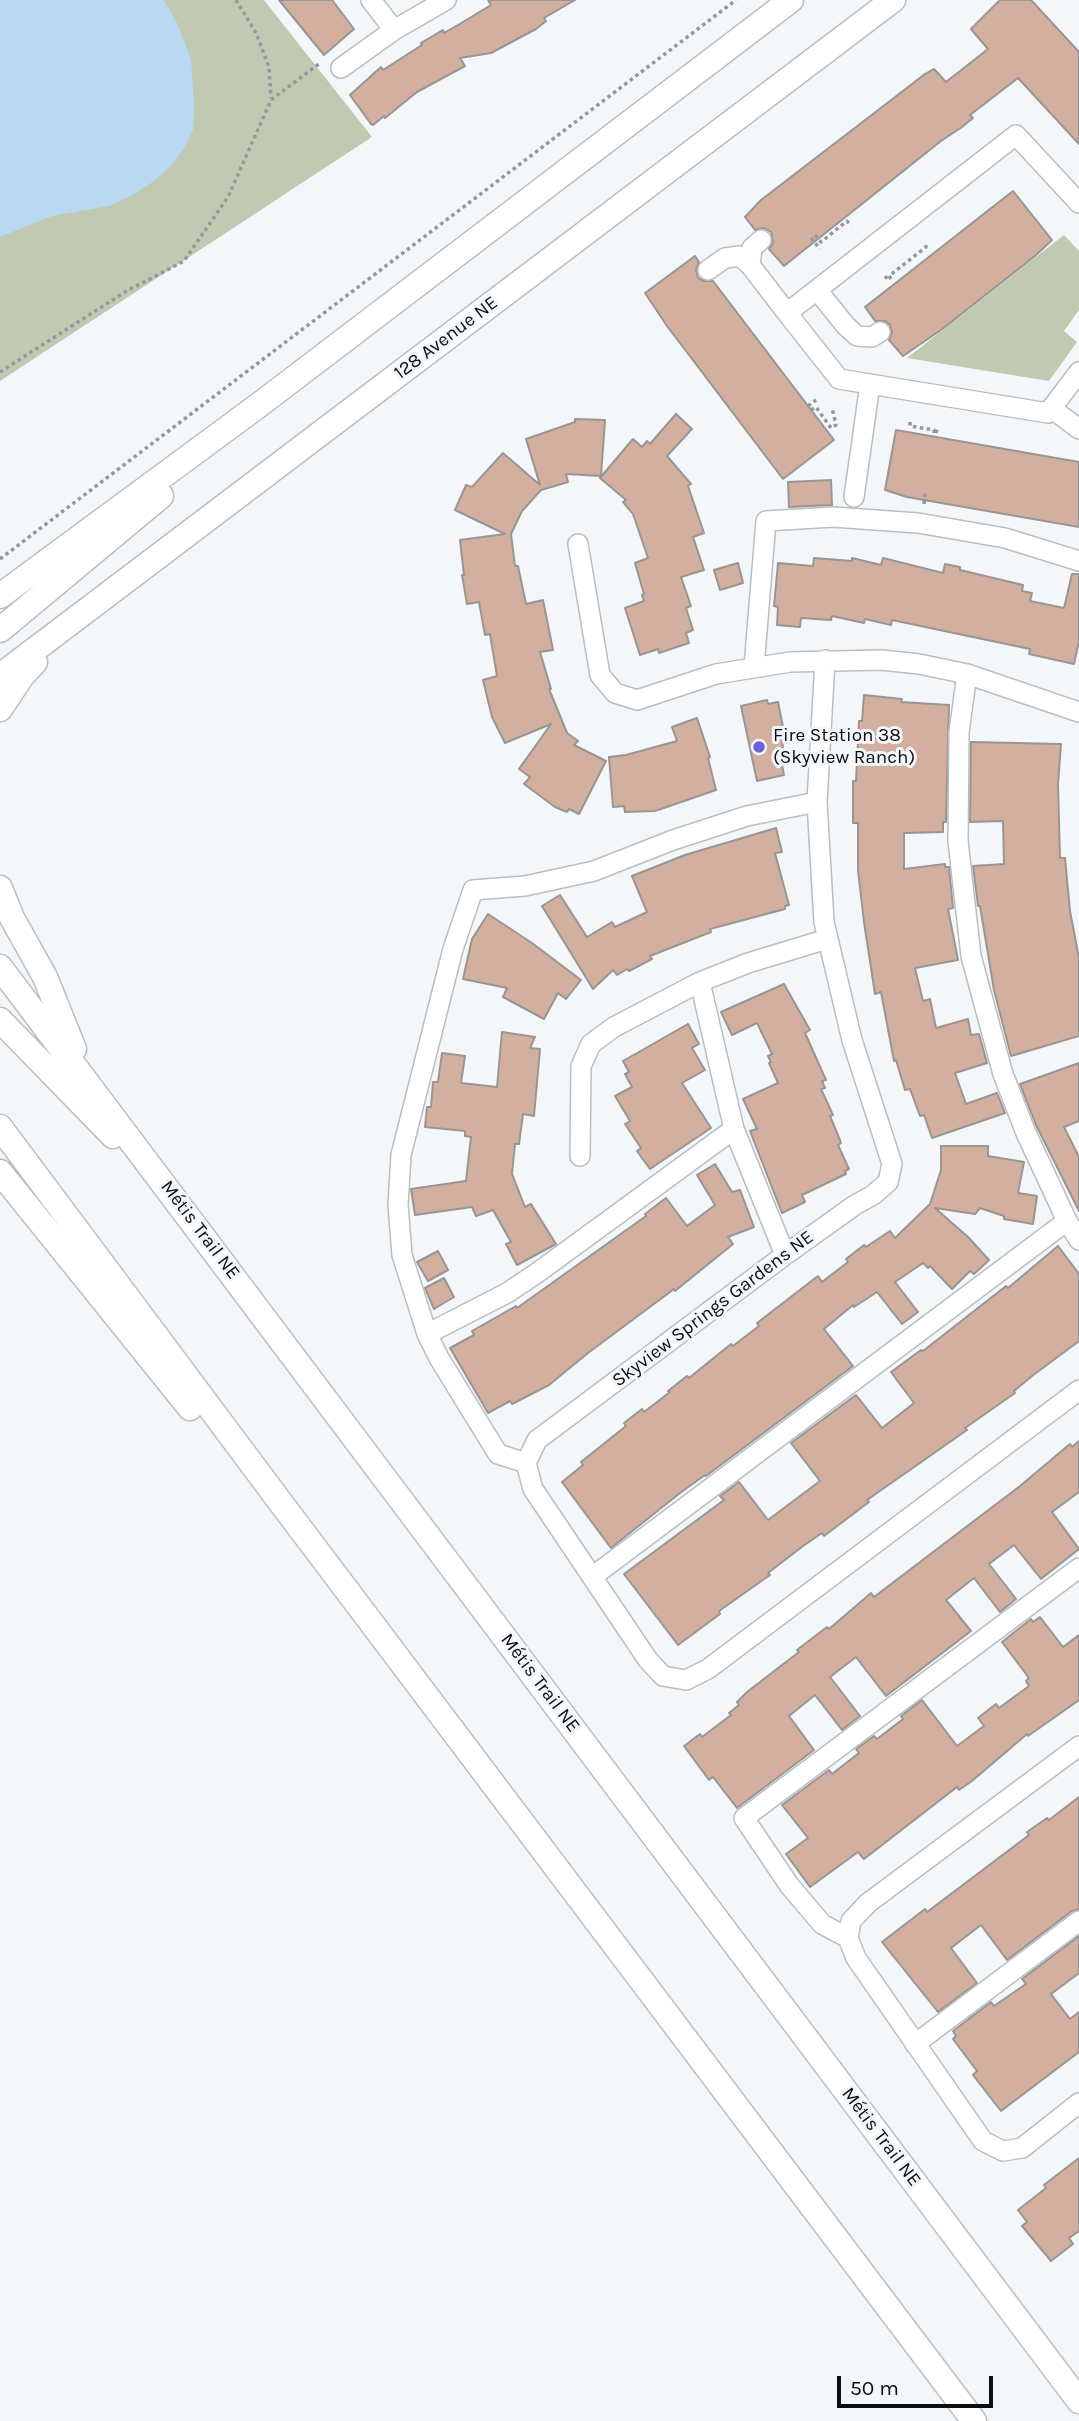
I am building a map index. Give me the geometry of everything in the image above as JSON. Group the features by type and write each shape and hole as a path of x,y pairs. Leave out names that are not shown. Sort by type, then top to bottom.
{"main road":[{"path":"0,596 259,405 791,0"},
{"path":"743,112 874,0"},
{"name":"128 Avenue NE","path":"0,676 893,0"},
{"path":"0,578 191,447 259,405"},
{"path":"0,630 195,467 259,405"},
{"path":"0,709 22,676 68,625"},
{"path":"0,888 12,918 45,977 86,1079"},
{"name":"Métis Trail NE","path":"0,967 1079,2401"},
{"path":"0,1020 184,1209"},
{"path":"0,1127 974,2421"},
{"path":"0,1172 231,1460 284,1507"}],"street":[{"path":"371,0 394,30"},
{"path":"341,68 394,30 446,0"},
{"path":"787,313 1016,135 1079,203"},
{"path":"750,265 752,248 761,240"},
{"path":"708,270 725,258 740,256 750,265 839,379 1048,413 1078,377"},
{"path":"817,290 857,336 872,337 880,332"},
{"path":"854,497 870,384"},
{"path":"1051,408 1079,429"},
{"path":"754,667 766,521 833,517 918,523 1005,538 1079,561"},
{"path":"578,544 600,675 615,693 637,700 677,685 754,667 825,660 882,660 967,674 1079,712"},
{"name":"Skyview Springs Gardens NE","path":"526,1463 537,1440 785,1255 888,1182 892,1164 852,1040 827,939 817,802 825,660"},
{"path":"967,674 959,732 957,818 971,956 1003,1074 1026,1133 1067,1221 1079,1240"},
{"path":"817,802 747,816 673,840 594,871 526,886 473,890 453,949 401,1155 398,1205 402,1255 426,1334 498,1454 526,1463 533,1489 648,1660 663,1676 685,1680 708,1669 1079,1390"},
{"path":"580,1156 581,1066 591,1044 614,1027 699,982 748,962 827,939"},
{"path":"699,982 734,1129 785,1255"},
{"path":"426,1334 507,1293 734,1129"},
{"path":"592,1577 1067,1221"},
{"path":"848,1938 822,1924 789,1885 744,1818 1079,1568"},
{"path":"1079,1746 868,1903 851,1921 848,1938 856,1958 983,2141 1003,2151 1022,2148 1079,2103"},
{"path":"915,2044 1079,1922"}],"path":[{"path":"0,372 125,292 184,261 228,197 271,100 269,67 256,33 236,0"},
{"path":"0,559 736,0"},
{"path":"271,100 320,63"},
{"path":"820,249 813,236 821,242 847,221 850,226"},
{"path":"885,276 890,280 889,276 926,247 925,245"},
{"path":"816,400 810,408 816,407 831,428 836,425 832,408"},
{"path":"910,422 910,426 934,430 935,433 938,427"},
{"path":"924,504 925,493"}],"green space":[{"path":"0,0 264,0 372,137 0,381"},
{"path":"1064,235 1079,251 1079,310 1064,331 1077,342 1049,381 907,358"}],"water":[{"path":"0,0 164,0 177,23 191,59 194,107 193,130 172,165 133,195 109,206 52,216 0,237"}],"building":[{"path":"279,0 332,0 354,29 324,55"},
{"path":"488,0 575,0 544,18 546,21 536,29 491,53 460,58 465,66 417,92 385,118 384,116 371,124 350,95 381,67 383,70 422,45 421,43 443,30 444,33 491,5"},
{"path":"1000,0 1031,0 1079,52 1079,144 1018,78 970,115 973,118 962,127 784,266 769,249 773,243 771,232 764,228 755,230 745,217 761,200 925,74 934,69 946,82 988,49 971,29"},
{"path":"1013,191 1052,240 941,330 903,356 889,340 892,332 890,325 885,321 875,321 865,307"},
{"path":"695,256 699,262 696,270 698,278 713,281 834,440 783,479 645,293"},
{"path":"676,414 692,429 667,456 691,484 688,486 704,533 693,537 704,570 681,577 691,606 686,608 693,630 686,633 689,643 659,653 658,649 640,655 625,608 644,601 635,563 648,558 633,514 623,502 626,500 600,478 633,439 642,447 647,441 650,444"},
{"path":"575,419 605,420 601,476 566,474 568,482 541,490 522,511 511,534 515,566 518,566 526,604 543,600 553,650 540,652 549,689 567,733 578,741 574,745 606,761 579,814 555,807 524,784 530,777 519,769 551,724 505,743 492,717 483,680 497,676 490,634 485,635 479,602 467,604 460,540 505,534 455,510 466,485 472,487 503,453 540,485 526,439 575,422"},
{"path":"896,430 1079,462 1079,527 907,497 885,490"},
{"path":"831,480 832,505 789,507 788,482"},
{"path":"814,558 852,561 852,558 881,565 883,558 943,573 945,564 960,567 960,570 1023,585 1022,591 1032,593 1030,601 1064,608 1072,574 1079,574 1079,641 1074,664 1029,654 1030,649 892,620 891,625 832,616 831,620 801,618 800,627 777,625 778,607 774,606 778,563 813,566"},
{"path":"738,563 743,583 720,590 714,570"},
{"path":"864,695 902,699 901,702 949,705 946,822 943,822 943,832 904,833 904,869 945,864 945,867 949,867 953,908 948,909 958,960 915,968 923,1001 930,999 936,1028 968,1019 971,1035 979,1034 987,1063 955,1073 966,1104 997,1093 1005,1113 932,1138 924,1115 920,1116 910,1089 905,1090 896,1060 894,1061 881,992 875,994 858,870 858,823 853,823 853,781 856,781 859,721 862,721"},
{"path":"767,700 768,704 778,702 785,737 782,737 784,759 781,760 784,775 757,781 741,706"},
{"path":"697,718 710,757 708,758 716,790 655,811 625,812 624,806 613,807 609,757 677,741 672,727"},
{"path":"971,742 1061,744 1058,784 1060,858 1065,858 1070,911 1079,958 1079,1036 1011,1056 994,990 973,866 1004,864 1003,821 970,822"},
{"path":"776,828 782,852 775,853 789,905 785,906 785,909 710,929 711,932 650,956 652,959 629,971 627,969 617,975 613,970 593,989 542,906 560,895 587,937 612,922 615,927 647,912 632,876 685,855"},
{"path":"488,914 581,980 566,999 558,993 544,1019 503,997 507,988 463,979 472,939"},
{"path":"784,984 810,1030 805,1033 826,1080 822,1081 825,1088 821,1089 833,1115 830,1116 841,1143 838,1145 849,1169 845,1171 846,1174 802,1195 805,1202 782,1213 750,1131 757,1129 743,1099 778,1083 769,1063 771,1062 768,1056 772,1054 757,1023 732,1035 721,1012"},
{"path":"688,1024 699,1044 692,1048 705,1070 682,1083 711,1128 650,1169 637,1151 641,1148 625,1124 630,1121 615,1096 632,1087 625,1074 629,1072 623,1061"},
{"path":"502,1032 535,1037 530,1048 540,1049 534,1116 523,1114 519,1144 515,1144 512,1174 525,1207 531,1204 556,1244 517,1265 506,1244 511,1242 493,1210 476,1216 472,1207 415,1215 411,1189 466,1181 471,1137 465,1136 465,1131 425,1127 427,1107 431,1107 433,1082 438,1082 442,1053 465,1056 461,1083 497,1087"},
{"path":"1079,1063 1079,1121 1064,1127 1079,1157 1079,1211 1036,1125 1020,1084"},
{"path":"941,1146 988,1146 988,1156 1024,1162 1018,1193 1037,1196 1033,1224 1004,1219 1004,1216 980,1208 975,1214 935,1208 989,1260 974,1274 970,1271 952,1289 930,1266 928,1268 923,1263 895,1282 918,1312 902,1324 877,1292 854,1307 853,1305 824,1329 853,1366 680,1493 611,1548 562,1482 583,1465 581,1462 626,1426 624,1423 642,1409 644,1412 731,1344 733,1346 759,1326 757,1323 818,1276 822,1282 848,1262 846,1259 864,1245 866,1247 890,1231 895,1238 930,1204 941,1170"},
{"path":"715,1164 732,1192 740,1190 754,1227 728,1237 733,1244 549,1385 488,1413 450,1348 474,1335 472,1331 516,1306 517,1308 646,1216 645,1214 666,1198 687,1226 715,1205 697,1175"},
{"path":"1058,1246 1079,1274 1079,1341 1032,1376 1014,1391 1015,1393 965,1428 967,1430 867,1500 869,1502 824,1536 822,1533 803,1546 768,1573 770,1575 719,1611 720,1614 678,1645 624,1574 724,1500 720,1496 739,1482 768,1520 820,1481 791,1443 856,1395 882,1428 914,1403 891,1372 923,1351 1006,1286 1008,1288"},
{"path":"438,1251 448,1270 428,1281 417,1262"},
{"path":"444,1278 454,1297 434,1309 425,1288"},
{"path":"1079,1441 1079,1492 1052,1512 1079,1549 1041,1579 1014,1545 989,1564 1016,1599 1000,1612 974,1578 946,1600 971,1631 886,1696 856,1657 830,1677 860,1716 842,1730 815,1695 789,1716 814,1750 737,1808 713,1777 709,1780 684,1746 700,1734 702,1737 731,1715 729,1713 739,1705 737,1702 747,1692 799,1652 797,1650 827,1627 829,1629 871,1593 874,1597 1020,1486 1070,1444 1072,1447"},
{"path":"1040,1617 1063,1647 1079,1635 1079,1700 1028,1736 1027,1734 972,1781 959,1790 957,1787 864,1859 858,1852 810,1887 786,1854 808,1838 782,1805 829,1770 832,1774 859,1753 856,1749 874,1736 877,1739 922,1700 957,1746 984,1726 978,1718 996,1704 999,1708 1029,1686 1026,1681 1029,1678 1002,1642 1031,1619 1033,1622"},
{"path":"1079,1797 1079,1909 1072,1911 1007,1960 981,1925 951,1948 977,1983 938,2012 882,1942 925,1909 927,1912 1029,1835 1027,1832 1047,1818 1049,1820"},
{"path":"1079,1936 1079,1973 1051,1994 1070,2019 1079,2012 1079,2052 1001,2111 973,2075 977,2071 953,2039 956,2036 953,2031 991,2002 994,2006 1026,1984 1022,1979"},
{"path":"1079,2158 1079,2231 1069,2238 1073,2244 1051,2261 1022,2226 1027,2222 1018,2210 1046,2188 1044,2185"}],"place":[{"name":"Fire Station 38 (Skyview Ranch)","path":"759,747"}]}
